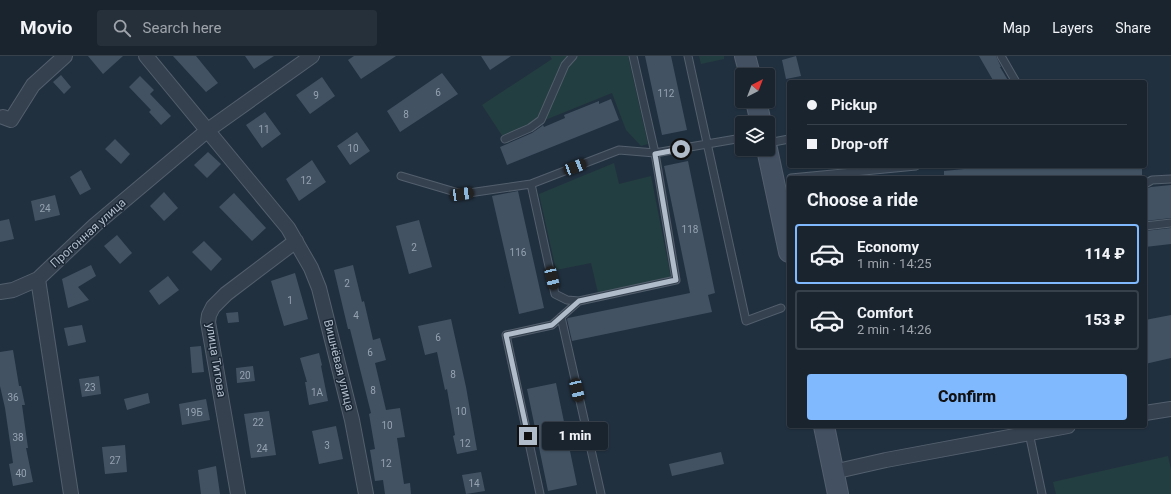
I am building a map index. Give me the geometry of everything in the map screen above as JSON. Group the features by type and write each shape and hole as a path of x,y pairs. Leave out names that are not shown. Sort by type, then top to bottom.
{"main road":[{"path":"745,56 748,68"},
{"path":"771,156 785,179 787,230"},
{"path":"824,428 838,494"}],"street":[{"path":"3,117 11,120 33,85 65,56"},
{"name":"Вишнёвая улица","path":"146,56 288,228 311,268 319,288 352,420 366,494"},
{"name":"Прогонная улица","path":"0,292 13,290 38,279 95,225 208,130 312,56"},
{"name":"улица Титова","path":"238,494 208,322 209,315 213,307 226,294 296,241"},
{"path":"38,279 72,494"},
{"path":"1147,413 1171,409"},
{"path":"833,472 886,460 1057,428"}],"lane":[{"path":"505,139 530,128 541,120 565,65 573,56"},
{"path":"531,184 555,294 568,300 579,301 676,280 655,154 633,56"},
{"path":"688,56 746,321 781,308"},
{"path":"1001,56 1015,80"},
{"path":"401,176 462,194 531,184 619,150 655,154 735,139"},
{"path":"775,141 787,139"},
{"path":"815,176 896,168"},
{"path":"1147,183 1152,180 1171,179"},
{"path":"1147,226 1171,223"},
{"path":"540,494 506,335 552,325 579,301"},
{"path":"561,316 601,494"},
{"path":"1029,433 1042,494"}],"green space":[{"path":"550,56 628,56 648,144 641,146 626,130 612,93 503,137 482,105 552,59"},
{"path":"699,56 724,56 724,59 701,64"},
{"path":"614,163 619,184 651,176 671,278 598,293 591,263 556,270 539,194"},
{"path":"1168,456 1171,469 1171,494 1056,494 1053,482"}],"building":[{"path":"88,56 123,56 103,74"},
{"path":"173,56 196,56 218,83 206,92"},
{"path":"245,56 274,56 254,69"},
{"path":"354,56 396,56 361,79 348,60"},
{"path":"481,56 511,56 490,70"},
{"path":"645,56 671,56 687,130 662,135"},
{"path":"796,56 801,76 786,79 782,60"},
{"path":"979,56 996,56 1000,67 1008,80 993,80"},
{"path":"442,73 458,94 400,132 387,111"},
{"path":"61,75 71,87 64,94 53,82"},
{"path":"140,76 154,90 150,94 171,116 161,125 149,112 151,110 129,87"},
{"path":"322,77 335,96 310,114 296,95"},
{"path":"611,99 619,120 507,165 500,147 532,133 543,125 544,127 565,118 564,115 599,101 599,104"},
{"path":"265,112 281,134 262,148 246,125"},
{"path":"357,132 370,151 350,165 337,146"},
{"path":"115,139 130,154 121,164 105,149"},
{"path":"208,152 221,164 207,178 194,165"},
{"path":"312,160 326,182 299,201 286,179"},
{"path":"688,161 715,293 708,295 712,312 572,341 568,318 690,293 664,166"},
{"path":"974,168 1142,168 1142,176 944,176 944,171"},
{"path":"81,170 91,189 80,195 70,177"},
{"path":"1171,185 1171,218 1147,221 1147,188"},
{"path":"518,191 544,308 519,314 492,196"},
{"path":"164,192 178,208 164,221 150,206"},
{"path":"234,193 266,228 252,241 219,207"},
{"path":"55,195 60,215 35,221 31,201"},
{"path":"9,219 14,239 0,242 0,221"},
{"path":"419,220 432,267 409,274 396,226"},
{"path":"1171,228 1171,244 1147,247 1147,231"},
{"path":"117,235 132,253 120,264 104,246"},
{"path":"204,241 222,259 211,271 192,252"},
{"path":"91,265 96,276 78,287 89,300 68,308 62,279"},
{"path":"353,265 362,302 364,301 373,340 380,338 386,360 375,363 386,410 400,408 405,437 397,438 404,484 410,483 411,494 385,494 383,480 375,481 370,450 375,449 369,414 371,413 350,329 348,329 334,270"},
{"path":"295,273 308,319 284,326 271,281"},
{"path":"168,276 179,290 159,305 149,291"},
{"path":"238,312 239,322 228,323 226,313"},
{"path":"1171,315 1171,358 1147,364 1147,320"},
{"path":"451,319 466,387 477,450 457,454 453,436 455,435 447,389 445,390 437,352 425,355 418,326"},
{"path":"82,325 86,342 68,346 64,328"},
{"path":"201,346 204,372 192,373 190,347"},
{"path":"13,350 19,386 21,386 25,405 22,405 28,448 26,448 33,482 13,486 9,464 13,463 5,408 0,386 0,352"},
{"path":"319,353 328,401 309,405 305,382 307,382 300,358"},
{"path":"253,366 255,381 237,383 236,368"},
{"path":"99,376 101,394 82,397 79,379"},
{"path":"556,383 577,485 548,491 527,389"},
{"path":"148,393 150,403 127,410 124,399"},
{"path":"206,399 210,420 182,425 179,404"},
{"path":"269,411 276,455 251,458 244,414"},
{"path":"336,426 343,459 319,464 312,431"},
{"path":"125,445 127,472 105,474 102,447"},
{"path":"721,452 724,464 672,476 669,464"},
{"path":"216,466 220,494 201,494 198,470"},
{"path":"481,472 485,491 466,494 462,475"}],"route":[{"path":"528,436 506,335 552,325 579,301 676,280 655,154 681,149"}]}
